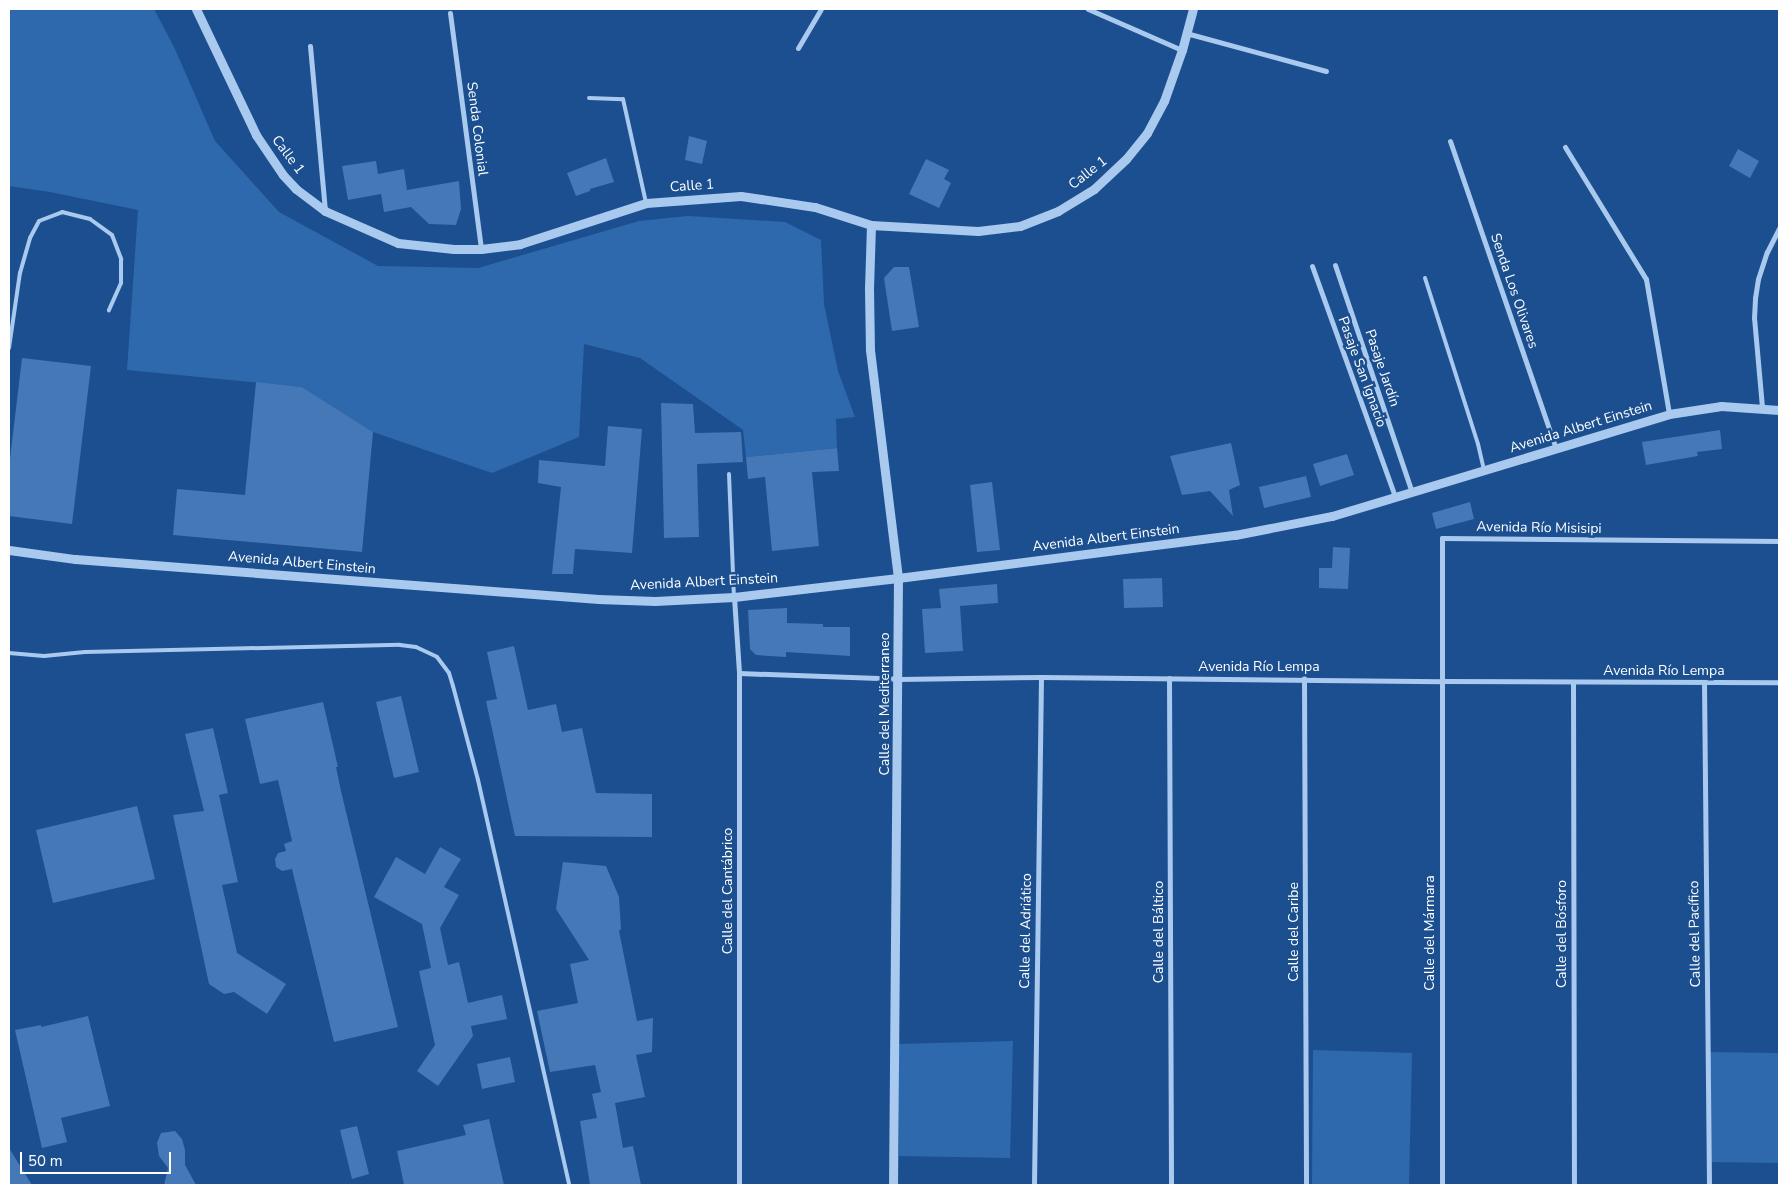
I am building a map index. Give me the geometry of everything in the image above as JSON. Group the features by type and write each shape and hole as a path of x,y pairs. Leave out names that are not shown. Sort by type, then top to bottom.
{"street":[{"name":"Calle 1","path":"196,9 256,136 283,175 296,189 326,211 398,243 427,248 481,249 520,244 646,204 741,196 815,207 872,225 933,230 1000,230 1020,226 1058,211 1094,190 1110,176 1147,133 1164,102 1182,50 1193,9"},
{"path":"798,48 821,9"},
{"path":"1088,9 1182,50"},
{"name":"Senda Colonial","path":"450,13 481,249"},
{"path":"1186,33 1326,72"},
{"path":"310,46 326,211"},
{"name":"Senda Los Olivares","path":"1450,141 1556,448"},
{"path":"1565,147 1646,279 1669,414"},
{"name":"Calle del Mediterraneo","path":"872,225 869,288 870,350 898,578 899,680 893,1185"},
{"path":"1762,407 1754,318 1755,298 1758,279 1767,252 1779,228"},
{"name":"Pasaje Jardín","path":"1335,265 1413,493"},
{"name":"Pasaje San Ignacio","path":"1312,266 1396,498"},
{"name":"Avenida Albert Einstein","path":"9,550 75,559 598,599 655,601 734,597 1235,535 1332,516 1485,472 1556,448 1669,414 1721,406 1762,407 1779,410"},
{"name":"Avenida Río Misisipi","path":"1441,681 1442,538 1779,541"},
{"name":"Calle del Cantábrico","path":"734,597 739,673 739,1185"},
{"name":"Avenida Río Lempa","path":"739,673 899,680 1041,676 1441,681 1779,682"},
{"name":"Calle del Adriático","path":"1034,1185 1041,676"},
{"name":"Calle del Báltico","path":"1169,678 1171,1185"},
{"name":"Calle del Caribe","path":"1304,678 1306,1185"},
{"name":"Calle del Mármara","path":"1441,681 1442,1185"},
{"name":"Calle del Bósforo","path":"1573,682 1574,1185"},
{"name":"Calle del Pacífico","path":"1704,682 1709,1185"}],"lane":[{"path":"589,98 624,99 646,204"},
{"path":"9,348 20,273 30,238 38,221 62,212 90,219 112,235 121,259 121,283 109,310"},
{"path":"1425,278 1478,444 1485,472"},
{"path":"729,474 734,597"},
{"path":"9,653 44,656 86,652 400,646 416,648 437,657 449,674 454,686 478,780 569,1185"}],"shaded area":[{"path":"9,9 154,9 175,49 215,141 279,212 378,266 478,268 639,221 688,216 785,222 821,240 824,304 838,371 855,417 836,419 837,448 746,457 743,430 640,358 584,344 579,437 492,473 373,432 302,387 127,370 138,210 50,192 9,186"},
{"path":"1013,1041 1010,1158 899,1156 899,1044"},
{"path":"1313,1050 1412,1053 1409,1185 1312,1184"},
{"path":"1707,1052 1779,1053 1779,1163 1707,1162"}],"building":[{"path":"689,136 707,141 702,164 685,160"},
{"path":"1738,149 1759,161 1750,178 1729,166"},
{"path":"606,158 614,182 590,189 590,191 576,196 567,173"},
{"path":"926,159 949,170 944,179 951,183 939,208 909,194"},
{"path":"376,161 378,174 404,169 407,190 459,181 461,209 456,225 429,224 411,207 384,212 381,194 348,200 342,166"},
{"path":"894,267 909,267 919,327 892,331 884,278"},
{"path":"22,358 91,366 72,524 9,516 9,467"},
{"path":"256,382 302,387 373,432 362,552 173,535 177,489 245,495"},
{"path":"661,403 693,404 695,433 741,432 743,462 697,464 699,537 664,538"},
{"path":"608,426 642,429 632,553 575,549 573,574 552,574 561,487 538,483 539,460 605,466"},
{"path":"1720,430 1722,449 1697,452 1698,456 1646,465 1642,442"},
{"path":"1231,443 1240,485 1229,490 1233,516 1210,491 1182,495 1170,456"},
{"path":"837,448 839,471 812,472 819,546 772,551 765,477 748,479 746,457"},
{"path":"1347,454 1354,475 1320,486 1313,464"},
{"path":"1306,476 1311,497 1264,508 1259,487"},
{"path":"992,482 1000,550 977,552 970,485"},
{"path":"1470,502 1474,519 1436,529 1432,513"},
{"path":"1333,547 1350,548 1348,589 1319,588 1319,568 1332,568"},
{"path":"1162,578 1163,607 1124,608 1123,579"},
{"path":"997,584 998,603 960,606 963,651 925,653 922,609 941,608 939,589"},
{"path":"787,608 787,623 823,624 823,627 850,627 850,656 786,652 786,657 756,655 750,649 748,610"},
{"path":"514,646 528,710 556,704 562,732 582,728 596,793 652,794 652,837 515,836 486,701 497,699 487,652"},
{"path":"401,696 419,772 394,778 376,702"},
{"path":"323,702 338,767 336,767 341,791 398,1027 334,1042 292,869 282,871 276,867 275,859 278,853 286,851 284,844 292,841 278,780 260,784 245,719"},
{"path":"213,728 228,793 219,795 238,882 222,885 237,953 286,984 267,1014 234,992 224,994 209,984 173,815 204,811 185,734"},
{"path":"137,806 155,879 53,903 36,830"},
{"path":"440,847 461,859 444,887 459,895 440,928 448,965 459,962 468,1003 502,995 507,1019 471,1026 473,1036 438,1086 417,1071 435,1045 419,971 431,968 422,924 374,897 396,857 425,874"},
{"path":"563,862 606,866 619,897 621,929 619,931 637,1021 653,1018 652,1052 636,1055 645,1097 615,1103 623,1148 633,1146 641,1185 590,1185 580,1121 597,1118 592,1094 601,1092 595,1065 550,1072 537,1011 578,1003 570,964 589,960 556,909"},
{"path":"88,1016 110,1106 61,1118 67,1142 42,1148 15,1030 41,1025 41,1027"},
{"path":"510,1057 515,1082 482,1089 477,1064"},
{"path":"489,1119 504,1185 404,1185 397,1151 466,1135 463,1125"},
{"path":"357,1126 369,1174 352,1179 340,1130"},
{"path":"175,1131 182,1139 185,1150 185,1165 196,1185 164,1185 168,1168 159,1156 157,1143 161,1133"},
{"path":"9,1148 32,1185 9,1185"}]}
